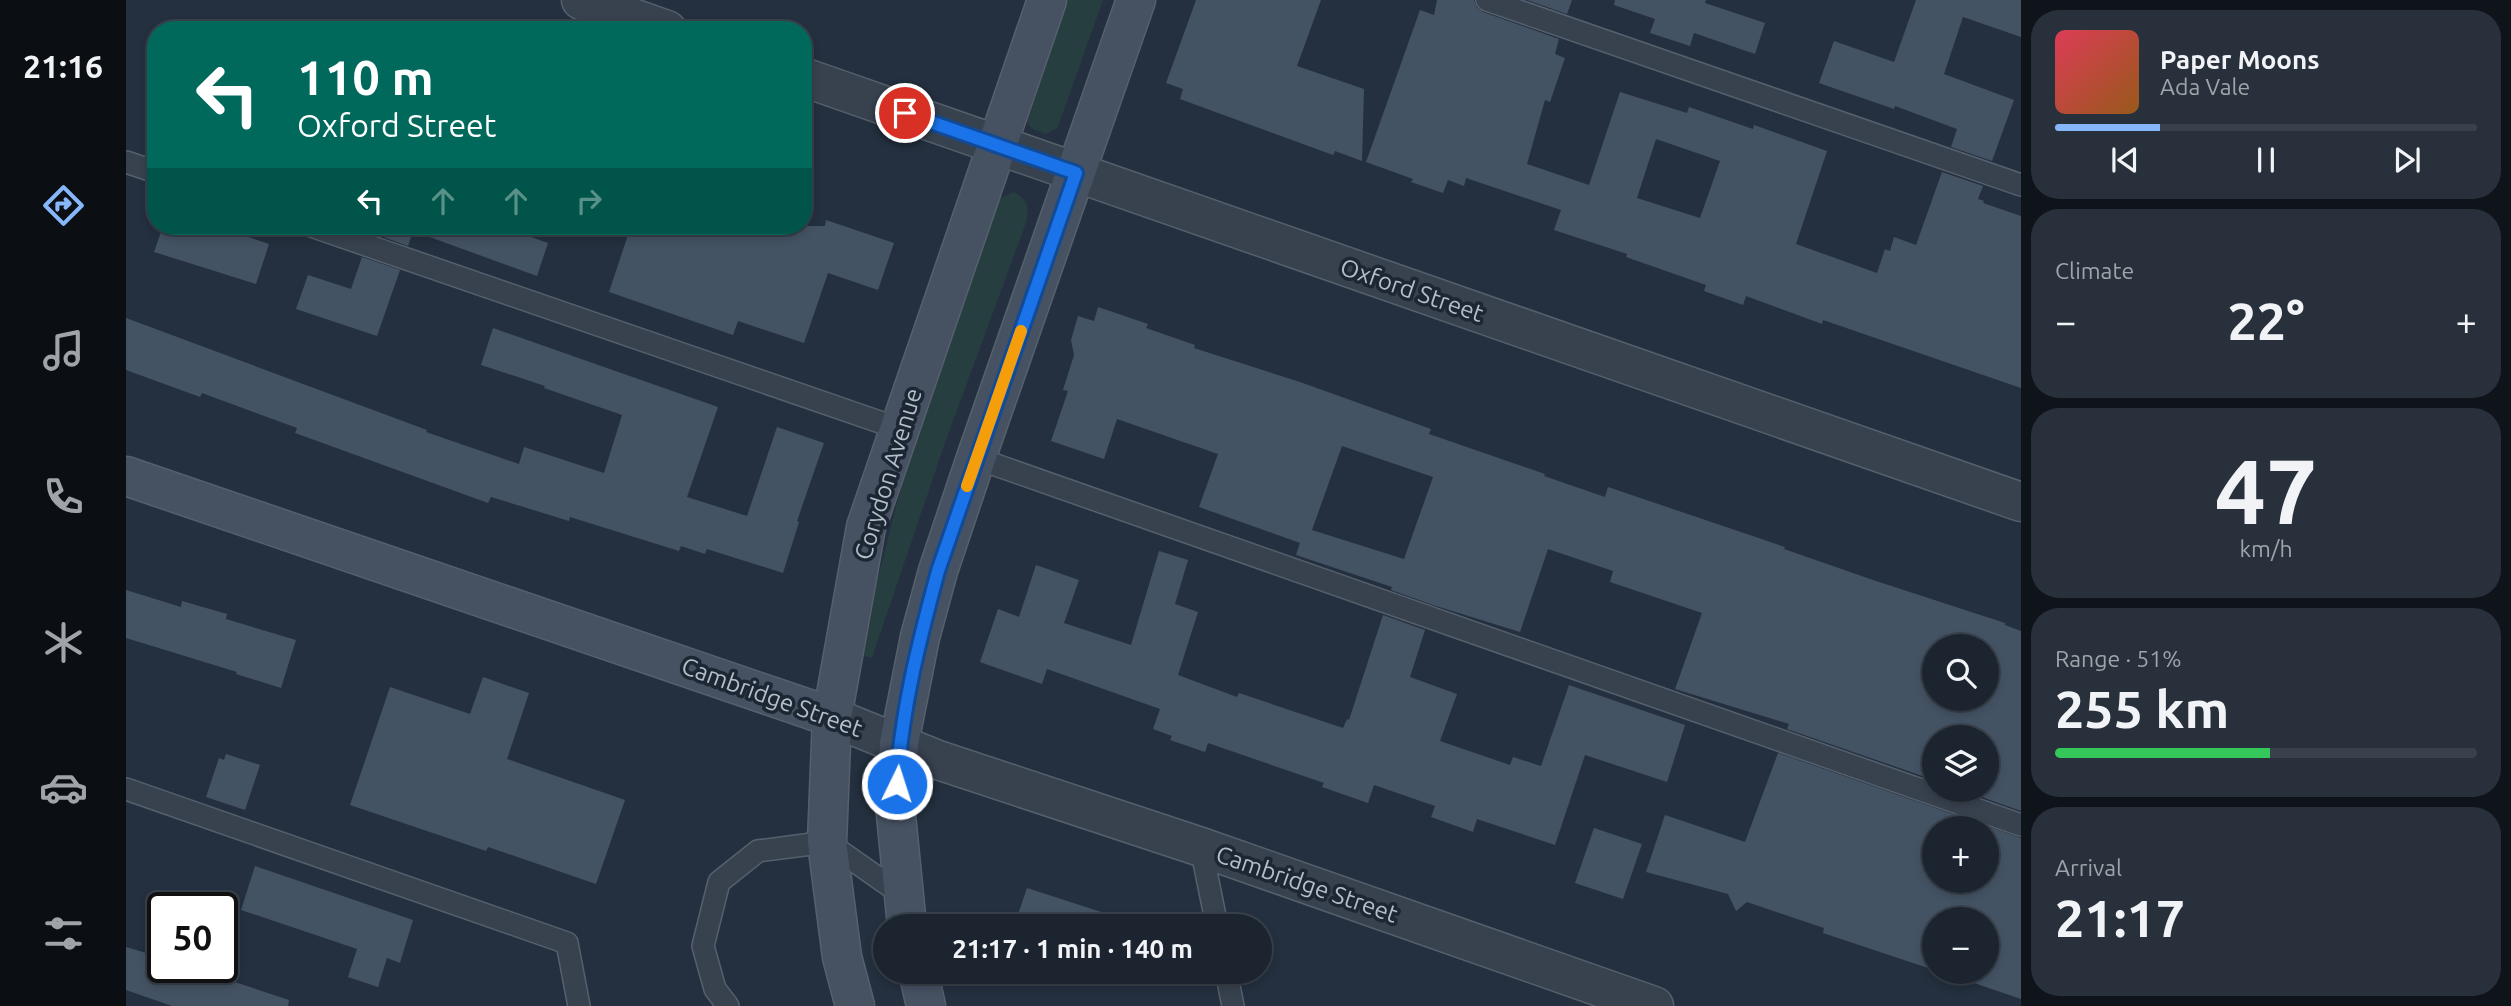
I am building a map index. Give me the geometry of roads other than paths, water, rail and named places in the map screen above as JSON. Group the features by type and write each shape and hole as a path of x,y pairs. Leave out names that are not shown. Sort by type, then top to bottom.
{"main road":[{"name":"Corydon Avenue","path":"855,1006 842,957 827,842 832,717 866,527 1048,0"},
{"path":"906,911 895,804 900,743 920,638 938,571 976,458 1136,0"},
{"name":"Cambridge Street","path":"126,476 832,717"},
{"path":"921,984 926,1006"}],"street":[{"path":"582,0 642,21"},
{"name":"Oxford Street","path":"812,81 2021,502"},
{"name":"Cambridge Street","path":"832,717 938,761 1201,847 1654,1006"}],"lane":[{"path":"1487,0 2021,185"},
{"path":"126,162 147,169"},
{"path":"338,235 900,429"},
{"path":"976,458 2021,825"},
{"path":"126,789 567,943 579,1006"},
{"path":"728,1006 715,989 703,946 719,882 758,851 827,842 906,911"},
{"path":"1201,847 1215,914"},
{"path":"1229,984 1233,1006"}]}
